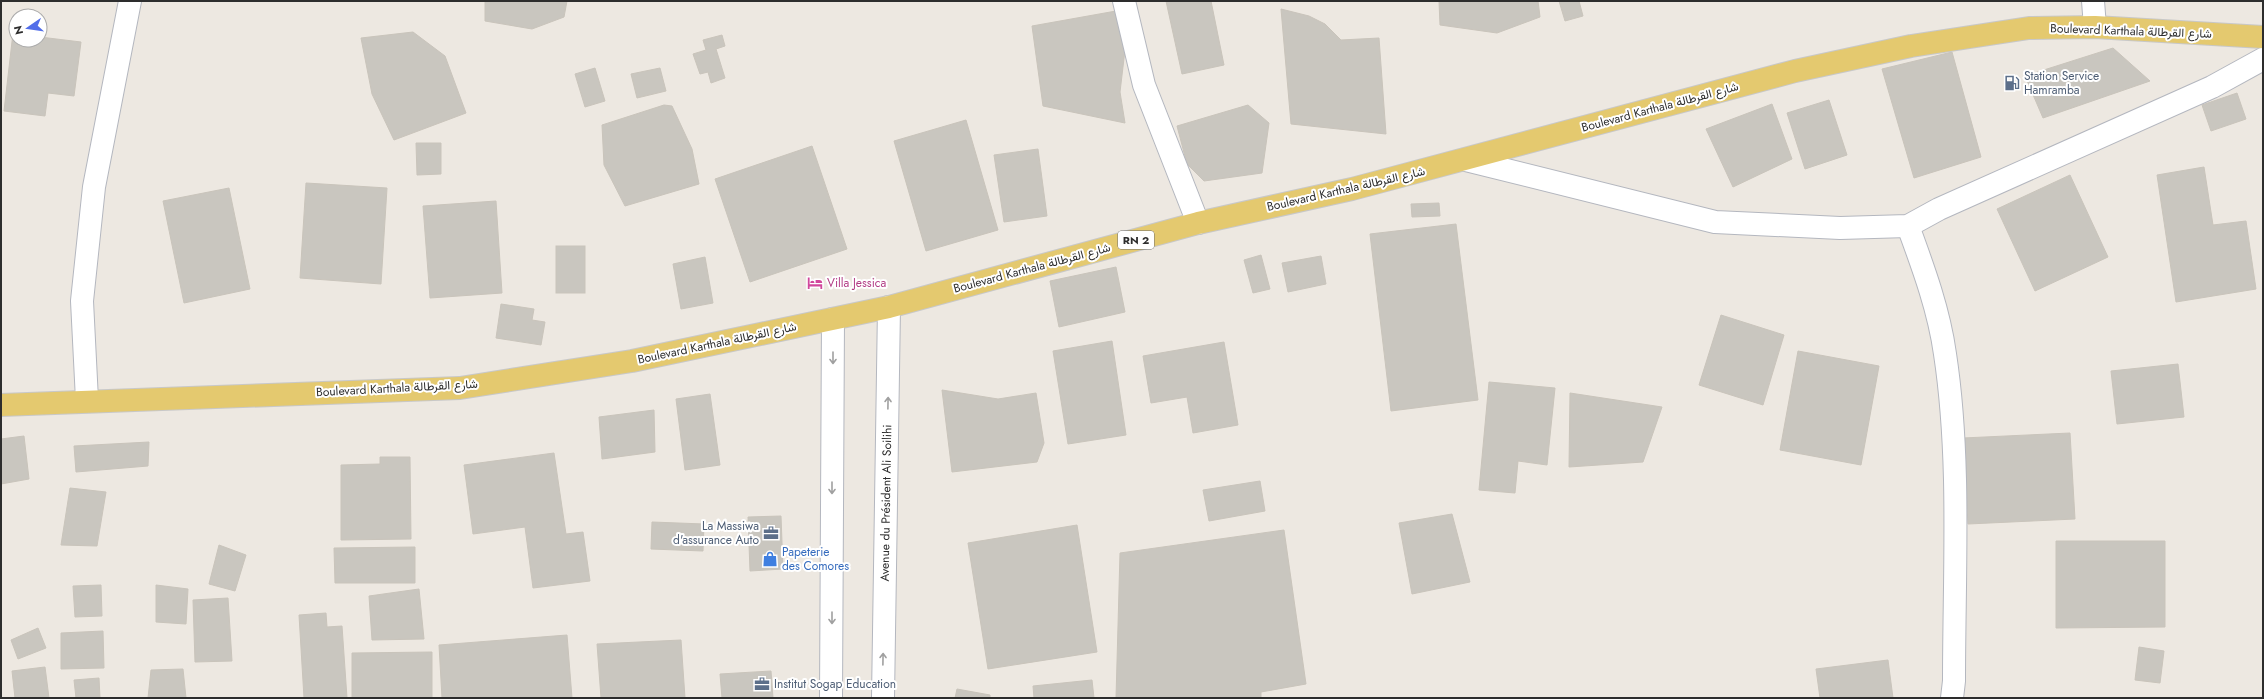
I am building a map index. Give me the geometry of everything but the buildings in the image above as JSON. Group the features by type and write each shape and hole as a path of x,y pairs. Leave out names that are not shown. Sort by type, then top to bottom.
{"main road":[{"name":"Boulevard Karthala شارع القرطالة","path":"1,405 87,400 460,388 632,361 890,307 1198,223 1352,189 1466,160 1794,70 1911,46 2028,28 2095,27 2263,37"}],"street":[{"path":"87,400 82,301 93,195 130,1"},
{"path":"1124,1 1144,86 1198,223"},
{"path":"2093,1 2095,27"},
{"path":"1466,160 1715,222 1840,228 1908,226 1939,209 2212,86 2263,59"},
{"path":"1908,226 1929,284 1945,353 1951,409 1954,499 1954,681 1952,698"},
{"name":"Avenue du Président Ali Soilihi","path":"883,698 890,307"},
{"path":"831,698 833,319"}],"place":[{"name":"Station Service Hamramba","path":"2012,83"},
{"name":"Villa Jessica","path":"815,283"},
{"name":"La Massiwa d'assurance Auto","path":"771,533"},
{"name":"Papeterie des Comores","path":"770,559"},
{"name":"Institut Sogap Education","path":"762,684"}]}
